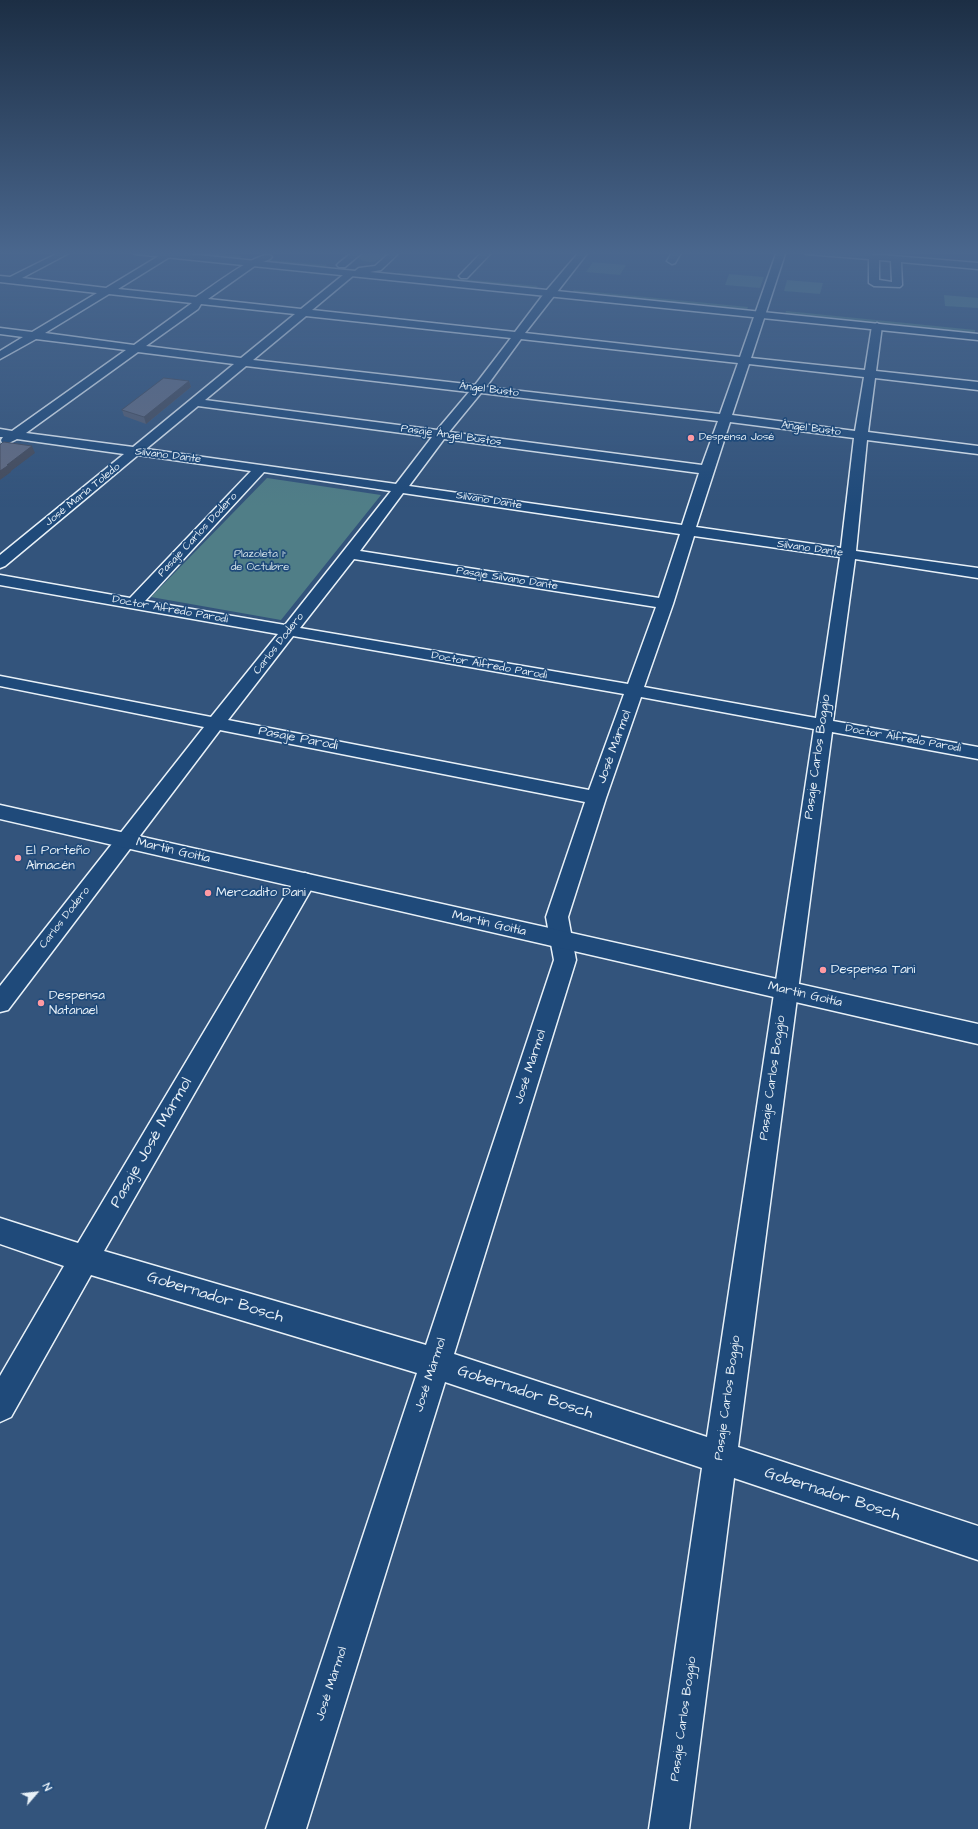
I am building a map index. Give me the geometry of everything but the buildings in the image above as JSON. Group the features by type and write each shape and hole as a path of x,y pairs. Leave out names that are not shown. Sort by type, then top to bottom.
{"street":[{"path":"0,356 32,336"},
{"name":"Ángel Busto","path":"45,336 243,362 724,418 978,450"},
{"path":"0,444 6,434 154,336"},
{"name":"José María Toledo","path":"0,562 136,452 274,336"},
{"name":"Carlos Dodero","path":"0,1003 216,723 290,631 441,434 478,389 517,336"},
{"path":"520,336 978,386"},
{"name":"José Mármol","path":"286,1829 565,960 557,917 596,798 665,604 724,418 753,336"},
{"name":"Pasaje Carlos Boggio","path":"669,1829 848,554 861,435 876,336"},
{"name":"Pasaje Ángel Bustos","path":"196,402 707,470"},
{"name":"Silvano Dante","path":"6,434 261,468 978,573"},
{"name":"Pasaje Carlos Dodero","path":"134,603 261,468"},
{"name":"Pasaje Silvano Dante","path":"350,554 665,604"},
{"name":"Doctor Alfredo Parodi","path":"0,580 823,724 978,753"},
{"name":"Pasaje Parodi","path":"0,681 596,798"},
{"name":"Martín Goitía","path":"0,812 978,1034"},
{"name":"Pasaje José Mármol","path":"0,1406 84,1259 305,881"},
{"name":"Gobernador Bosch","path":"0,1231 84,1259 435,1363 978,1543"}],"green space":[{"name":"Plazoleta 1° de Octubre","path":"267,478 381,495 281,620 151,597"}],"place":[{"name":"Despensa José","path":"691,438"},
{"name":"El Porteño Almacén","path":"18,858"},
{"name":"Mercadito Dani","path":"208,893"},
{"name":"Despensa Tani","path":"823,970"},
{"name":"Despensa Natanael","path":"41,1003"}]}
